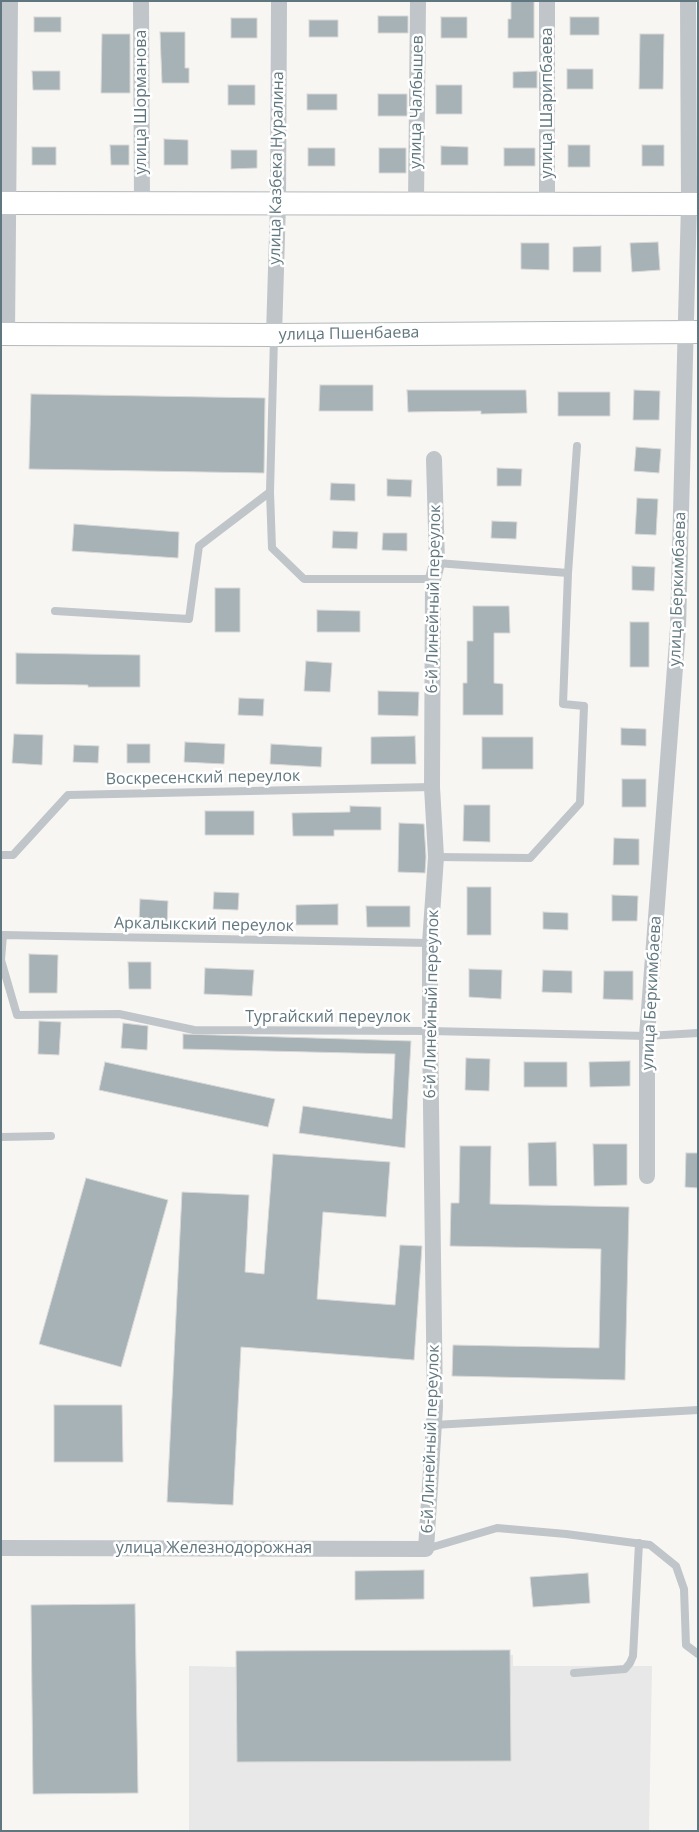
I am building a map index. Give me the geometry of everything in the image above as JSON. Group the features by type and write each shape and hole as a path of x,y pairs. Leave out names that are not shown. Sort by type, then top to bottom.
{"street":[{"path":"4,334 10,1"},
{"name":"улица Шорманова","path":"141,1 142,203"},
{"name":"улица Казбека Нуралина","path":"274,335 278,204 279,1"},
{"name":"улица Чалбышев","path":"416,204 418,1"},
{"name":"улица Шарипбаева","path":"547,1 547,204"},
{"name":"улица Беркимбаева","path":"647,1176 647,1036 678,628 692,332 693,204 688,1"},
{"path":"5,203 693,204"},
{"name":"улица Пшенбаева","path":"4,334 274,335 692,332"},
{"name":"6-й Линейный переулок","path":"426,1549 435,1407 430,1031 430,943 436,857 432,787 435,571 434,459"},
{"name":"улица Железнодорожная","path":"1,1548 426,1549"}],"lane":[{"path":"274,335 270,492 272,548 304,579 435,571 568,573"},
{"path":"436,857 530,858 580,803 584,706 563,704 568,573 577,446"},
{"path":"55,610 189,619 199,546 270,492"},
{"name":"Воскресенский переулок","path":"1,855 13,855 68,795 432,787"},
{"name":"Аркалыкский переулок","path":"1,960 3,935 430,943"},
{"name":"Тургайский переулок","path":"1,960 18,1015 119,1014 194,1030 430,1031 647,1036 698,1033"},
{"path":"1,1137 51,1136"},
{"path":"434,1425 698,1410"},
{"path":"426,1549 497,1528 566,1534 650,1545 676,1566 684,1589 686,1645 698,1654"},
{"path":"574,1673 625,1669 630,1663 633,1656 639,1543"}],"shaded area":[{"path":"334,1653 513,1655 513,1666 652,1666 649,1831 189,1831 189,1666 334,1669"}],"building":[{"path":"511,1 534,1 534,38 508,38 508,19 511,19"},
{"path":"378,16 408,16 408,33 378,33"},
{"path":"34,17 61,17 61,32 34,32"},
{"path":"441,17 467,17 467,38 441,38"},
{"path":"570,17 599,17 599,35 570,35"},
{"path":"231,18 257,18 257,38 231,38"},
{"path":"309,20 338,20 338,37 309,37"},
{"path":"160,32 185,32 185,68 189,68 189,83 162,83"},
{"path":"102,34 130,34 130,93 101,93"},
{"path":"640,34 664,34 663,89 639,89"},
{"path":"567,69 593,69 593,89 567,89"},
{"path":"32,71 60,71 60,90 33,90"},
{"path":"537,71 537,88 513,88 513,72"},
{"path":"228,85 255,85 255,105 228,105"},
{"path":"436,85 462,85 462,114 436,114"},
{"path":"307,94 337,94 337,110 307,110"},
{"path":"378,94 407,94 407,116 378,116"},
{"path":"164,139 188,140 188,165 164,165"},
{"path":"110,145 129,145 129,165 111,165"},
{"path":"568,145 590,145 590,167 568,167"},
{"path":"642,145 664,145 664,166 642,166"},
{"path":"441,146 468,147 468,165 441,165"},
{"path":"32,147 56,147 56,165 32,165"},
{"path":"308,148 335,148 335,166 308,166"},
{"path":"379,148 406,148 406,173 379,173"},
{"path":"504,148 535,148 535,166 504,166"},
{"path":"231,150 257,150 257,168 231,169"},
{"path":"658,242 660,270 632,272 630,243"},
{"path":"521,243 549,243 549,270 521,269"},
{"path":"601,246 601,272 573,272 573,247"},
{"path":"320,385 373,385 373,411 319,411"},
{"path":"407,390 526,390 527,413 481,414 481,411 408,412"},
{"path":"634,390 660,391 659,420 633,420"},
{"path":"558,392 610,392 610,416 558,416"},
{"path":"31,394 265,398 264,473 29,469"},
{"path":"636,447 661,449 659,473 634,471"},
{"path":"497,468 522,469 521,486 497,486"},
{"path":"387,479 412,480 411,497 387,496"},
{"path":"331,483 355,484 355,501 330,500"},
{"path":"637,498 658,499 656,535 635,534"},
{"path":"492,521 517,522 516,539 491,538"},
{"path":"74,524 179,532 178,558 72,551"},
{"path":"333,531 358,532 357,549 332,548"},
{"path":"383,533 407,533 407,551 382,550"},
{"path":"632,566 655,567 654,591 632,590"},
{"path":"215,588 240,588 240,632 215,632"},
{"path":"473,606 509,606 510,633 494,633 494,683 503,684 503,715 463,715 463,683 467,683 467,641 473,641"},
{"path":"317,610 360,611 360,632 317,632"},
{"path":"630,622 649,622 649,667 630,667"},
{"path":"16,653 140,655 140,687 16,684"},
{"path":"306,661 332,663 330,692 304,691"},
{"path":"378,691 419,692 418,716 378,715"},
{"path":"239,698 264,699 263,716 238,715"},
{"path":"621,728 646,729 646,746 621,745"},
{"path":"14,734 43,735 42,765 12,763"},
{"path":"415,736 416,764 371,764 371,737"},
{"path":"482,737 533,737 533,769 482,769"},
{"path":"185,742 225,744 224,764 184,762"},
{"path":"127,744 150,744 150,763 127,763"},
{"path":"271,744 322,747 321,767 270,764"},
{"path":"74,745 99,746 98,763 73,762"},
{"path":"622,779 646,779 646,807 622,807"},
{"path":"464,805 490,805 490,842 463,841"},
{"path":"350,806 381,807 381,830 334,830 334,836 293,836 292,813 350,812"},
{"path":"205,811 254,811 254,835 205,835"},
{"path":"399,823 424,824 425,873 398,872"},
{"path":"614,838 639,839 639,865 613,865"},
{"path":"467,887 491,887 491,935 467,935"},
{"path":"214,892 239,893 238,910 213,909"},
{"path":"612,895 638,896 637,921 612,921"},
{"path":"140,899 168,901 167,925 139,923"},
{"path":"338,904 338,925 296,925 296,905"},
{"path":"366,906 410,906 410,927 367,927"},
{"path":"543,912 568,913 568,930 543,929"},
{"path":"29,954 58,955 57,993 29,993"},
{"path":"128,962 151,962 151,989 129,989"},
{"path":"205,968 254,970 252,996 204,994"},
{"path":"469,969 502,970 501,999 469,997"},
{"path":"543,970 572,971 572,993 542,992"},
{"path":"604,971 633,971 633,1000 603,999"},
{"path":"39,1021 61,1022 59,1055 38,1054"},
{"path":"123,1023 148,1026 147,1050 121,1048"},
{"path":"183,1034 411,1041 405,1148 299,1133 303,1106 392,1119 395,1054 183,1049"},
{"path":"466,1058 490,1059 489,1091 465,1090"},
{"path":"630,1061 630,1086 590,1087 589,1062"},
{"path":"105,1062 275,1099 268,1127 99,1090"},
{"path":"524,1062 567,1062 567,1087 524,1087"},
{"path":"556,1142 557,1186 529,1186 528,1143"},
{"path":"593,1144 627,1144 627,1185 594,1186"},
{"path":"460,1146 491,1146 490,1204 629,1207 625,1380 452,1376 453,1345 599,1348 601,1249 450,1246 451,1203 459,1203"},
{"path":"686,1153 698,1153 698,1188 685,1187"},
{"path":"273,1154 390,1162 386,1217 323,1212 317,1299 395,1305 400,1245 422,1246 414,1360 241,1347 233,1505 167,1502 182,1192 249,1195 245,1272 264,1274"},
{"path":"86,1178 168,1200 121,1367 39,1344"},
{"path":"54,1405 122,1405 123,1462 54,1462"},
{"path":"424,1570 424,1599 355,1600 355,1571"},
{"path":"588,1573 590,1603 533,1607 530,1577"},
{"path":"135,1604 138,1793 33,1794 31,1605"},
{"path":"510,1650 511,1761 237,1762 236,1651"}]}
